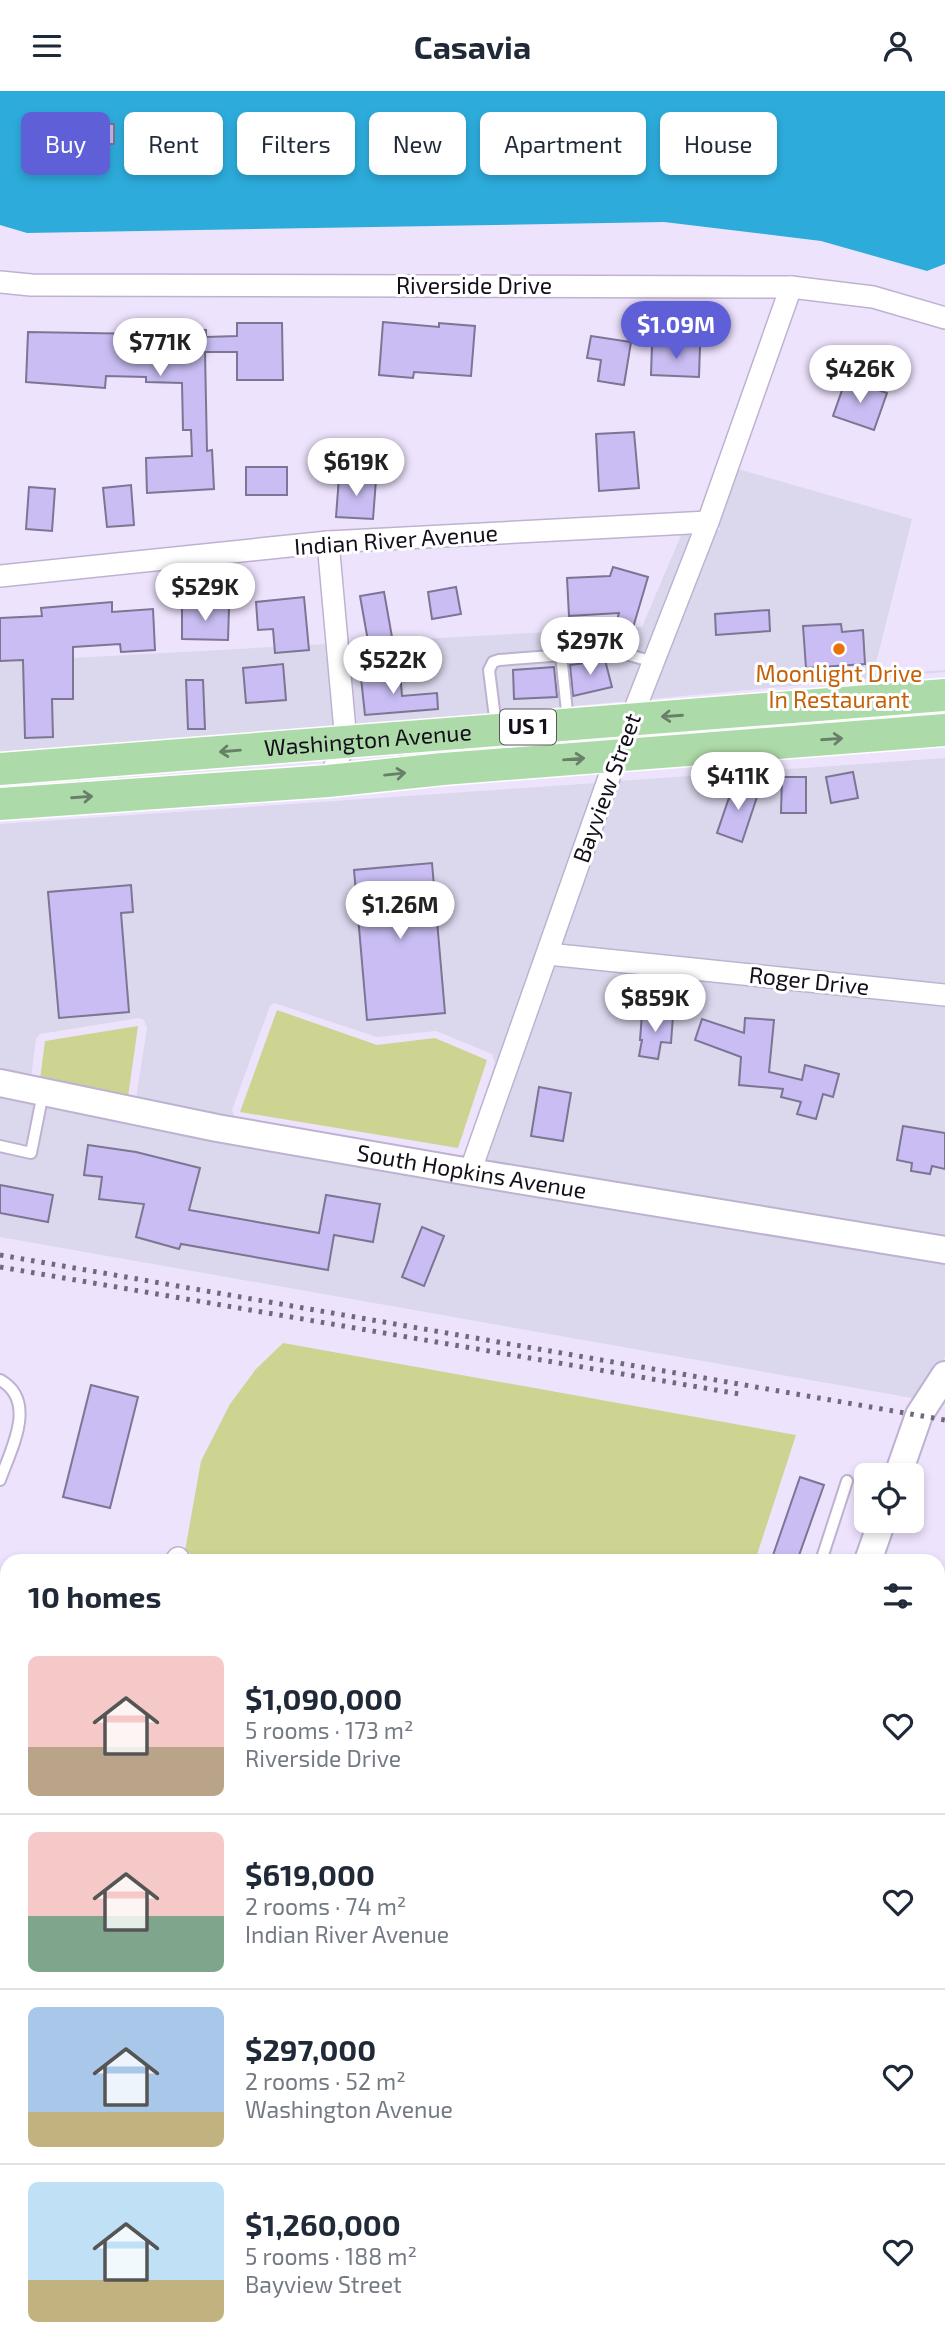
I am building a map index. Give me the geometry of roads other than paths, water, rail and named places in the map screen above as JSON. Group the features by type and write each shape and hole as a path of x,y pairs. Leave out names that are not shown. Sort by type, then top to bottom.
{"main road":[{"name":"Washington Avenue","path":"14,768 945,695"},
{"path":"904,698 906,733"},
{"name":"Washington Avenue","path":"0,803 328,781 443,769 945,730"}],"street":[{"name":"Riverside Drive","path":"0,282 31,285 791,287 873,297 945,319"},
{"name":"Bayview Street","path":"470,1172 617,755 708,522 791,287"},
{"name":"Indian River Avenue","path":"0,576 328,542 708,522"},
{"path":"328,542 346,742 328,781"},
{"path":"14,768 31,801"},
{"name":"Roger Drive","path":"548,954 945,995"},
{"name":"South Hopkins Avenue","path":"0,1083 217,1128 945,1250"},
{"path":"902,1463 919,1416 945,1375"},
{"path":"870,1554 878,1533"}],"lane":[{"path":"496,730 489,670 493,662 604,652 626,654 654,662"},
{"path":"561,655 568,724"},
{"path":"0,1146 31,1153 43,1093"},
{"path":"0,1380 13,1392 21,1417 0,1480"},
{"path":"823,1554 847,1481"}],"water":[{"path":"0,91 945,91 945,264 927,271 821,241 664,222 27,233 0,225"}],"railway":[{"path":"0,1255 945,1420"},
{"path":"0,1267 745,1395"}],"place":[{"name":"Moonlight Drive In Restaurant","path":"839,649"}]}
